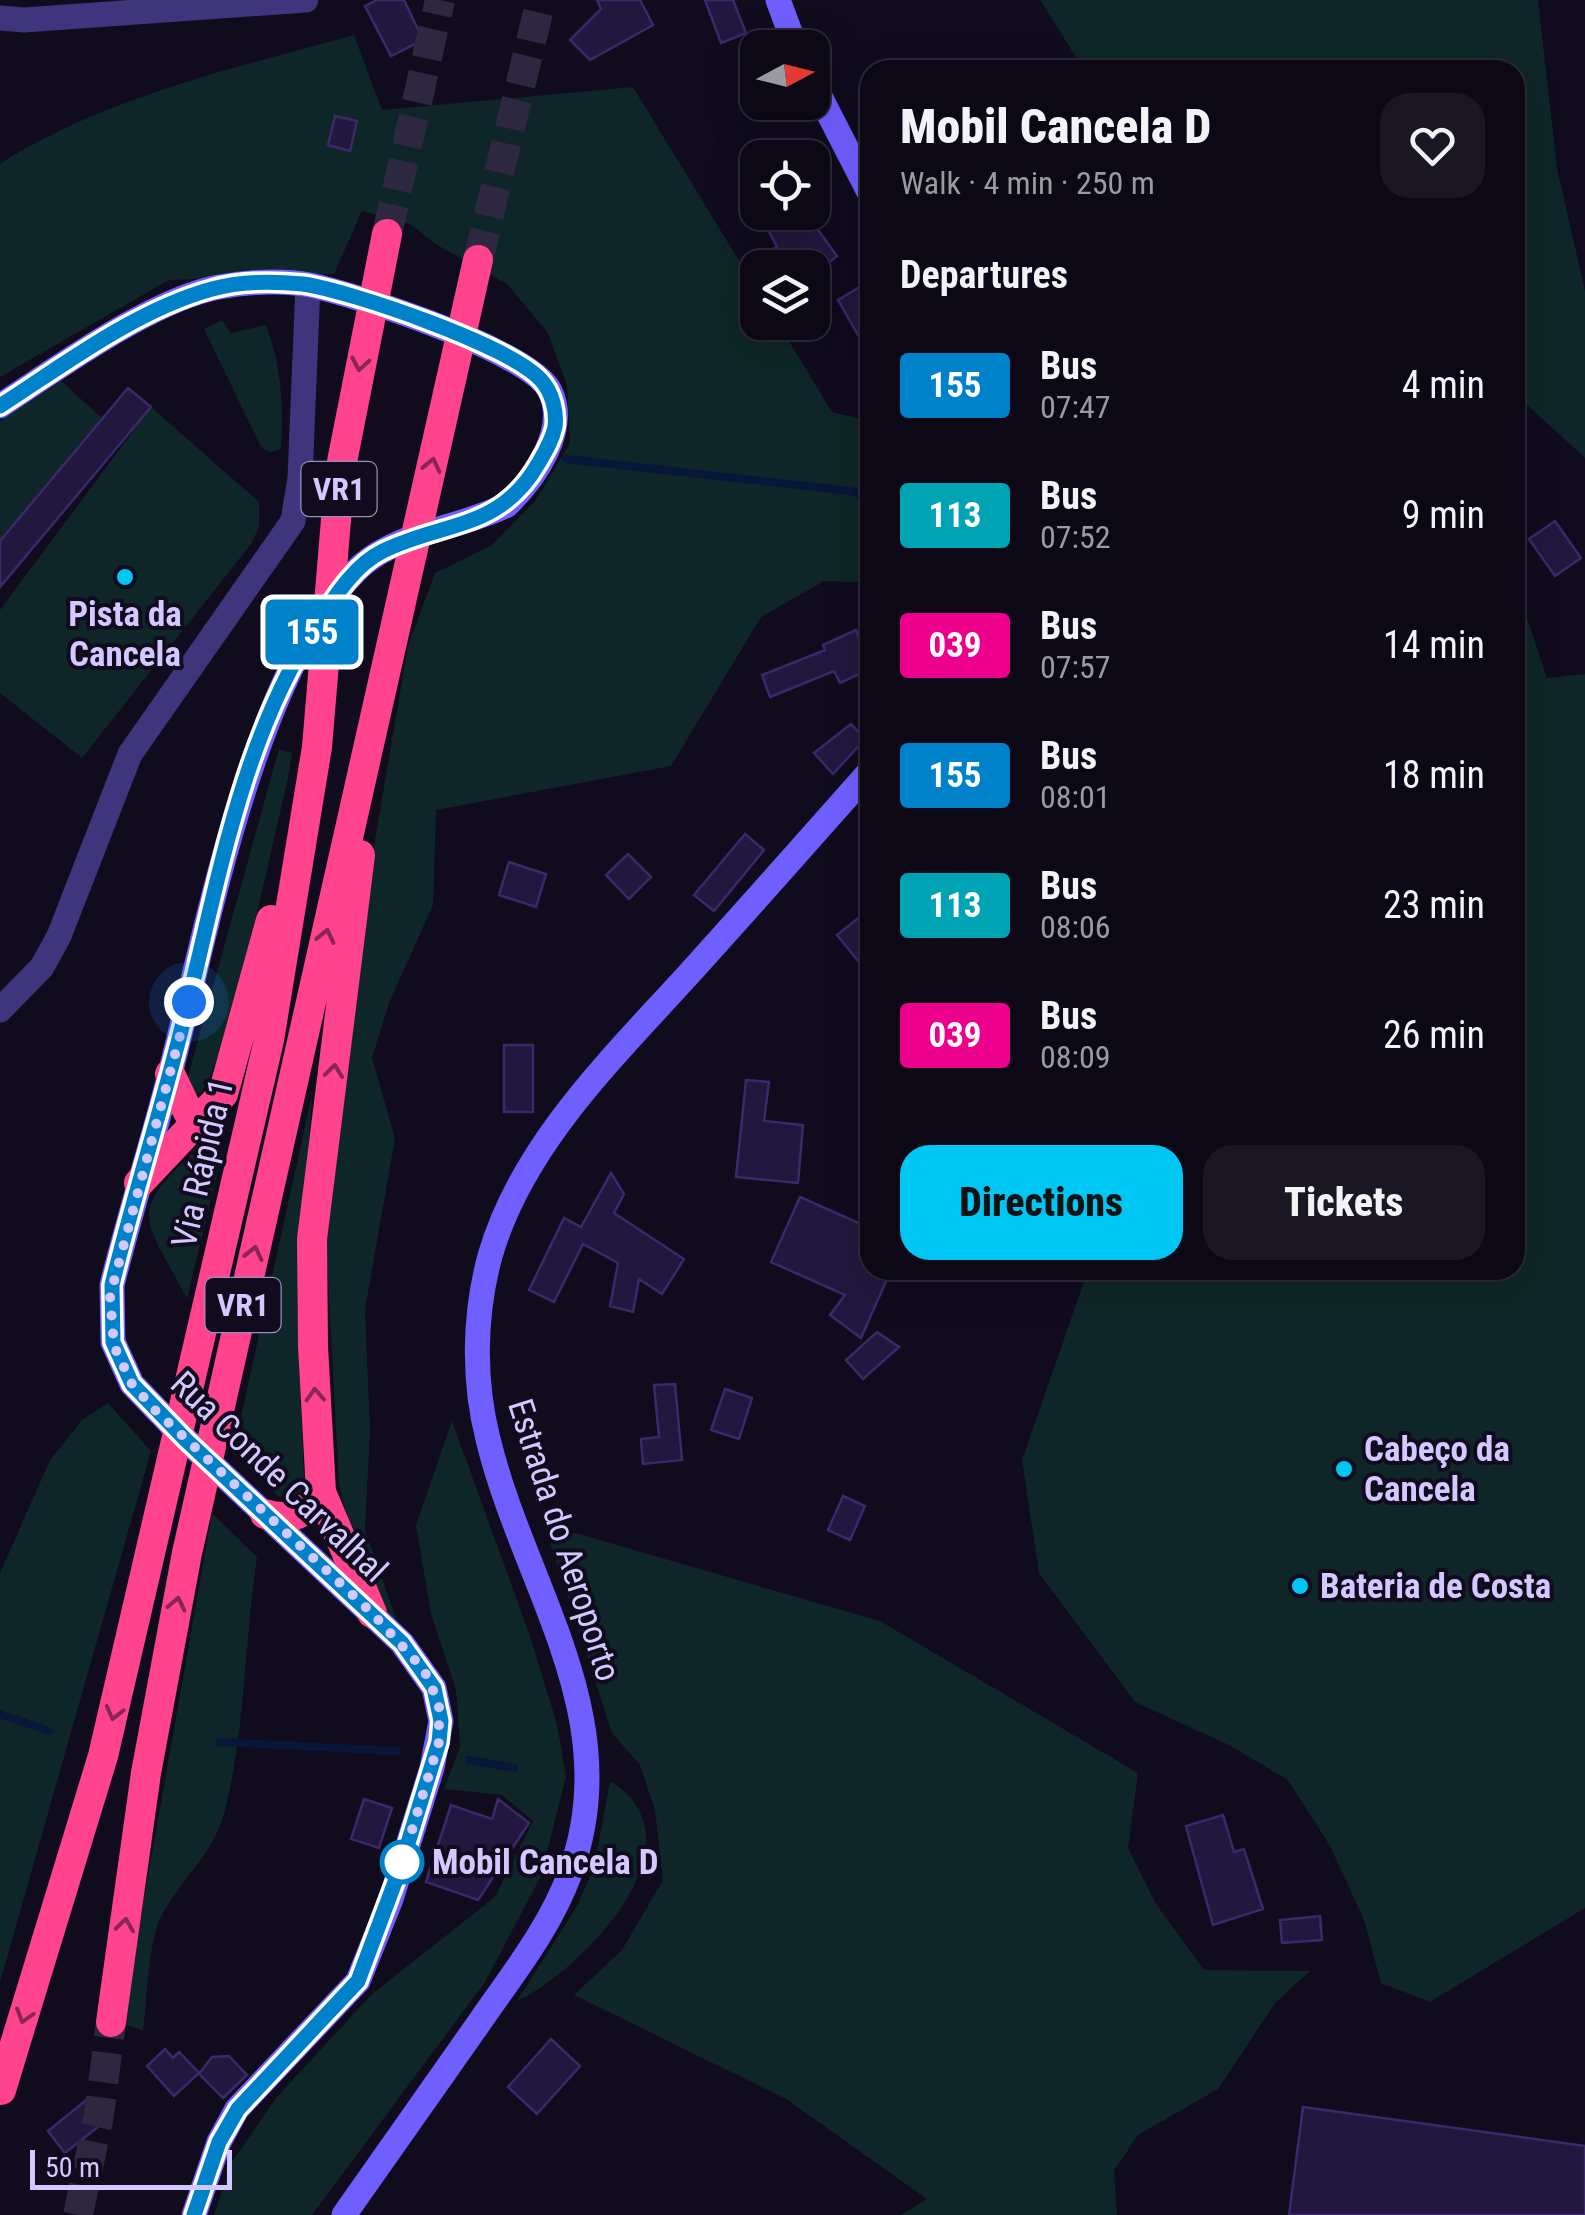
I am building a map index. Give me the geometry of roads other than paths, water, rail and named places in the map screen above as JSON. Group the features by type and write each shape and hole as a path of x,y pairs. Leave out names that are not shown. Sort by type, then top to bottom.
{"highway":[{"name":"Via Rápida 1","path":"1,2090 103,1756 269,1040 315,758 340,472 388,234"},
{"name":"Via Rápida 1","path":"111,2022 163,1670 478,260"},
{"path":"370,736 359,878 312,1240 321,1492 372,1613"},
{"path":"139,1183 208,1114 234,1067 315,758"},
{"path":"170,1074 188,1112 208,1114"},
{"path":"266,1514 283,1520 294,1517 321,1492"}],"main road":[{"path":"778,0 789,30"},
{"path":"830,116 860,175"},
{"name":"Rua Conde Carvalhal","path":"0,406 88,350 188,296 249,283 308,285 385,306 490,350 539,376 551,393 556,421 551,442 530,479 507,505 372,558 350,578 315,627 257,752 110,1296 113,1342 132,1384 413,1656 434,1688 441,1721 432,1768 382,1924 358,1981 238,2109 219,2142 194,2215"},
{"name":"Estrada do Aeroporto","path":"344,2215 537,1940 570,1872 586,1809 589,1763 578,1685 488,1440 477,1346 491,1253 509,1206 538,1151 617,1054 860,782"}],"street":[{"path":"0,18 221,9 306,0"},
{"path":"0,1010 42,966 60,936 130,754 292,521 300,478 308,285"}],"waterway":[{"path":"566,459 860,495"},
{"path":"0,1714 49,1731"},
{"path":"220,1742 397,1751"},
{"path":"469,1760 514,1768"}],"tunnel":[{"path":"387,234 440,0"},
{"path":"478,260 541,0"},
{"path":"78,2215 99,2115 111,2022"}],"place":[{"name":"Pista da Cancela","path":"125,577"},
{"name":"Cabeço da Cancela","path":"1344,1469"},
{"name":"Bateria de Costa","path":"1300,1586"},
{"name":"Mobil Cancela D","path":"402,1862"}]}
